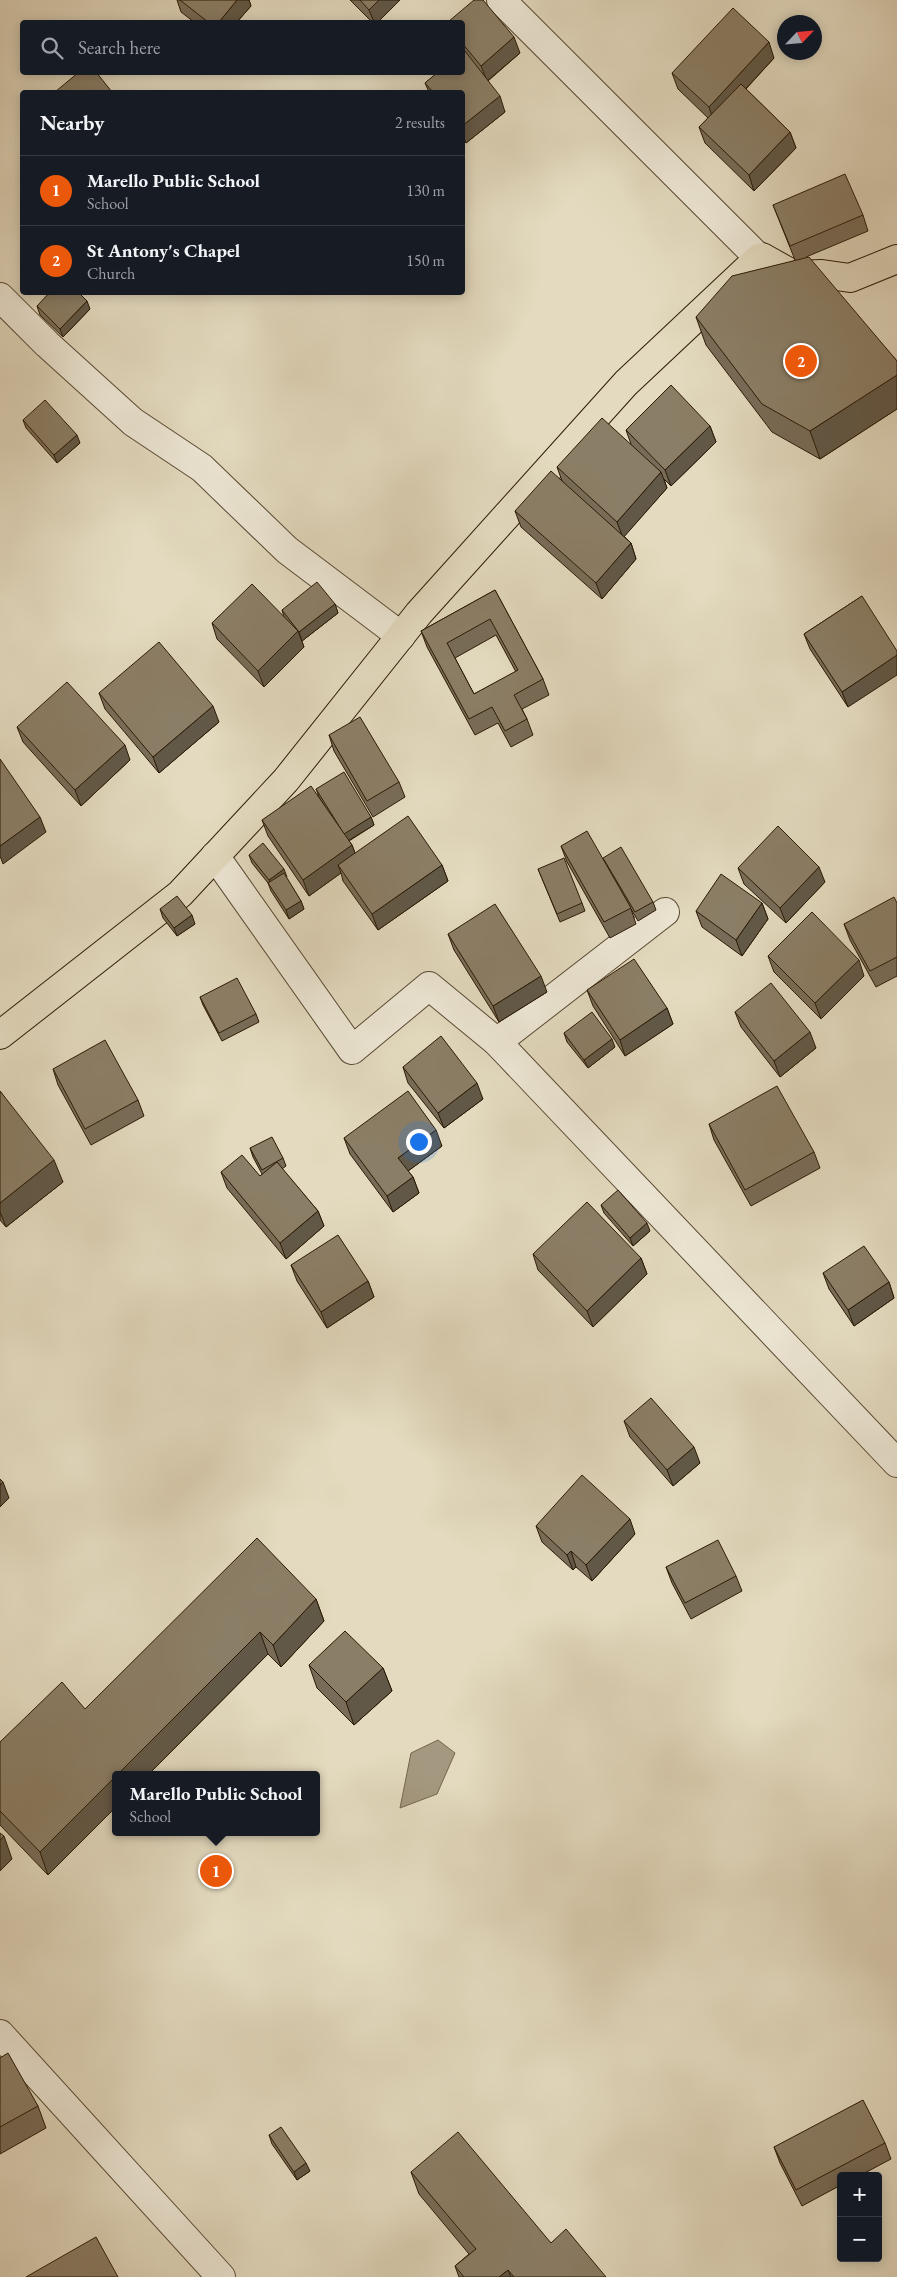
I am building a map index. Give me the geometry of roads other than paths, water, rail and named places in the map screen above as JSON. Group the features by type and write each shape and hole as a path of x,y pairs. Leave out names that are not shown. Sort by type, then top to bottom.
{"main road":[{"path":"0,1035 173,900 286,780 401,636 626,383 759,258 762,257 794,276 822,274 850,278 897,258"}],"street":[{"path":"501,0 759,258"},
{"path":"0,298 46,344 133,422 202,468 288,550 401,636"},
{"path":"215,856 352,1050 429,986 497,1042 897,1463"},
{"path":"497,1042 665,912"},
{"path":"0,2034 221,2277"}],"place":[{"name":"St Antony's Chapel","path":"801,361"},
{"name":"Marello Public School","path":"216,1871"}]}
